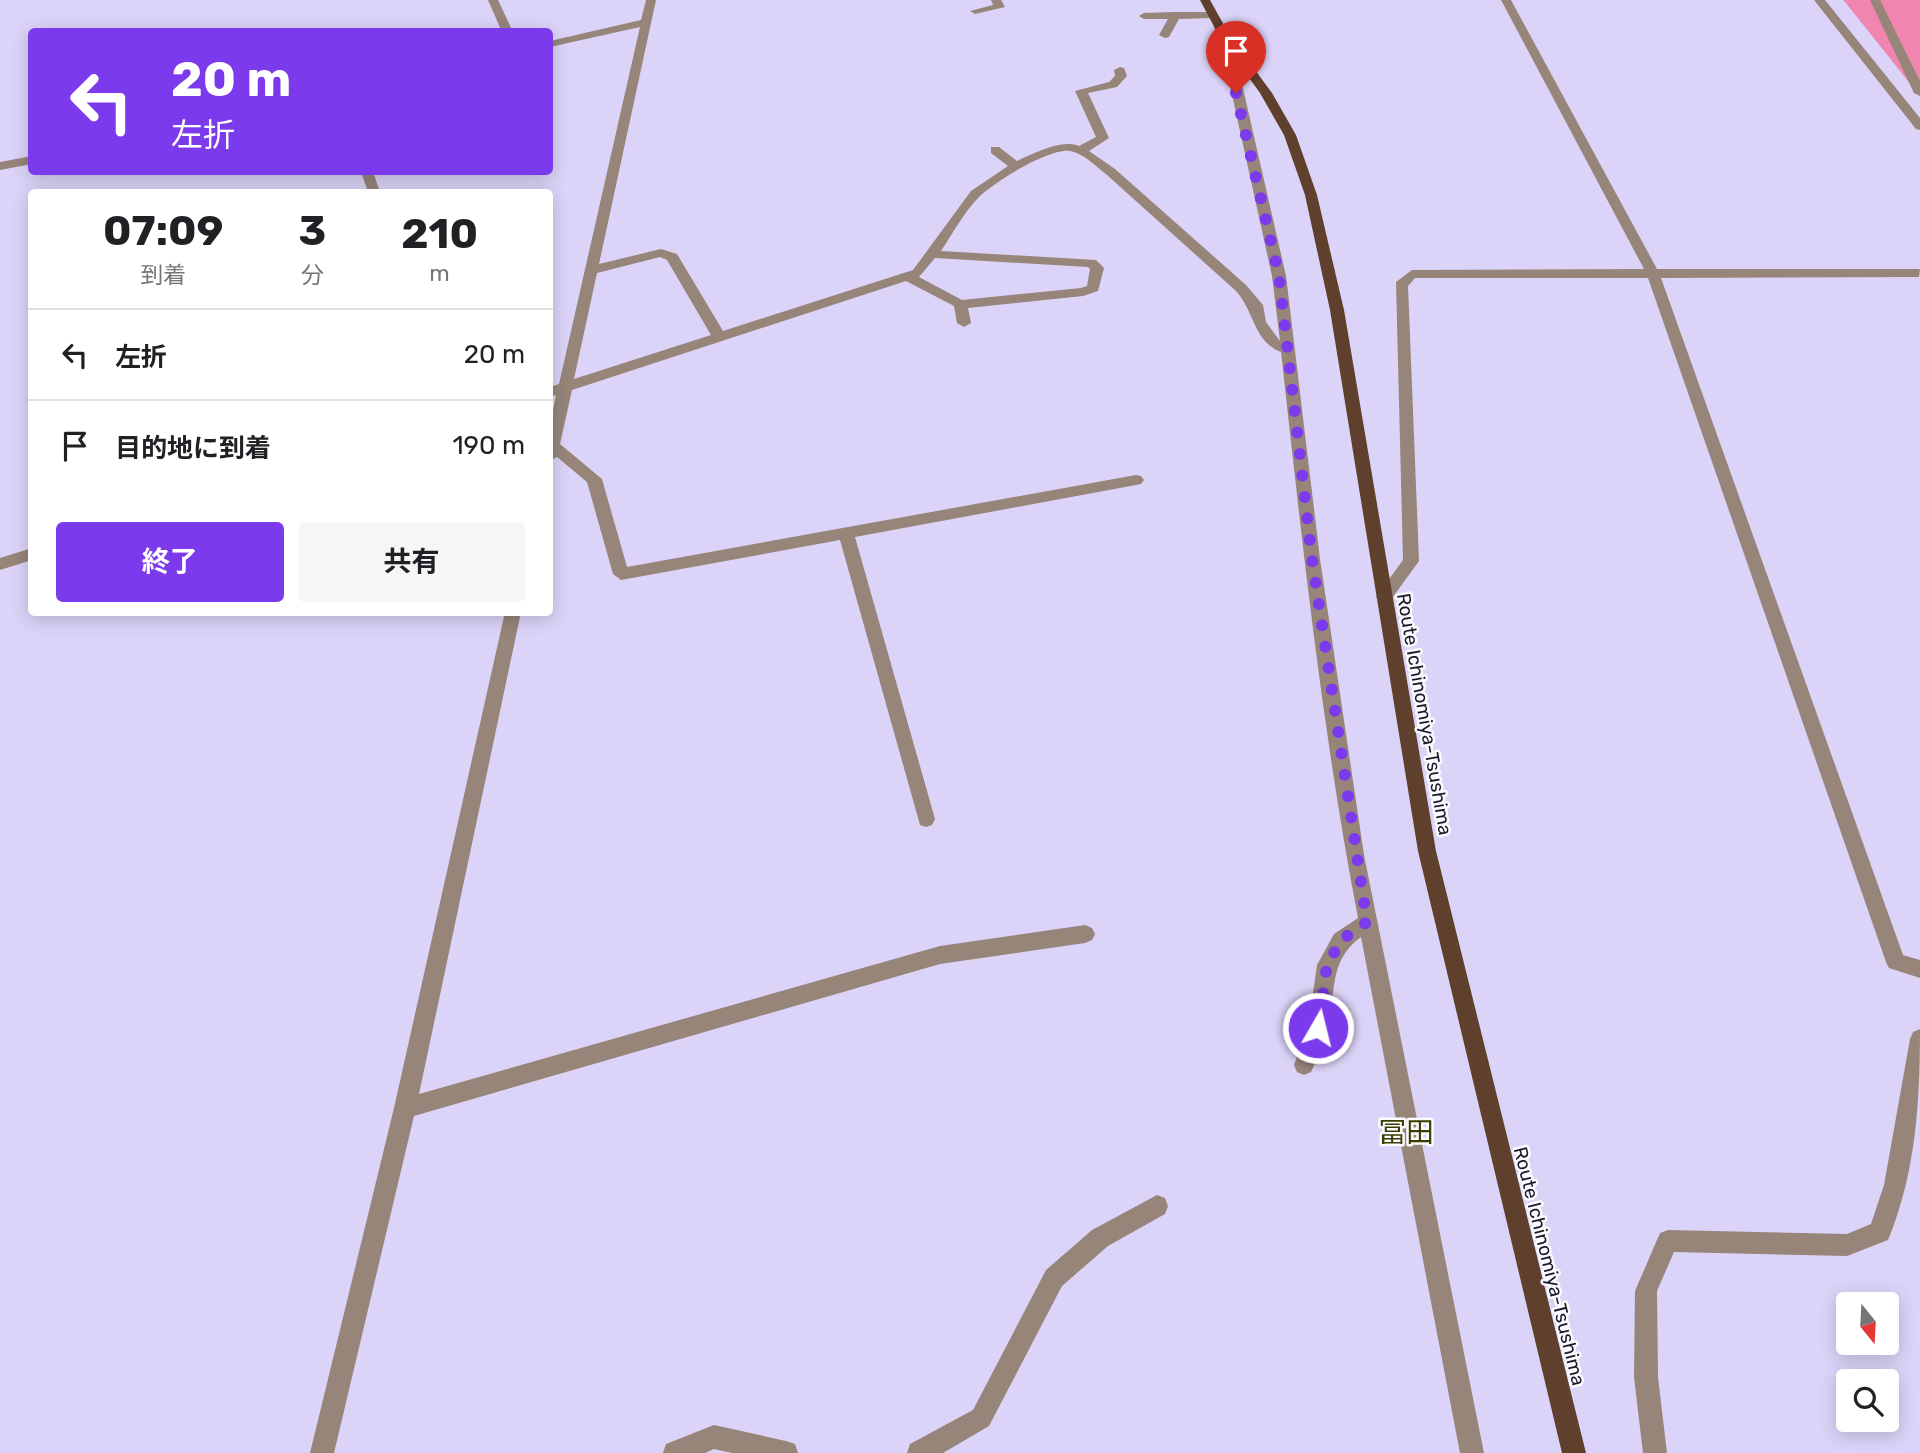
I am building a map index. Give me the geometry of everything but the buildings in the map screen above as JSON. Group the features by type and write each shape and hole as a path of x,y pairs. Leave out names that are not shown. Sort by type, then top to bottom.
{"main road":[{"name":"Route Ichinomiya-Tsushima","path":"1209,7 1225,36 1266,93 1290,135 1311,195 1337,310 1427,851 1574,1453"}],"street":[{"path":"493,0 506,28"},
{"path":"553,441 593,270 650,0"},
{"path":"975,11 1000,7 996,0"},
{"path":"1506,0 1653,274 1896,962 1920,969"},
{"path":"1819,0 1920,126"},
{"path":"1875,0 1920,93"},
{"path":"1144,16 1175,15 1209,7"},
{"path":"1165,35 1175,15"},
{"path":"553,43 647,22"},
{"path":"1225,36 1279,276 1312,559 1367,922 1472,1453"},
{"path":"1080,151 1103,138 1081,91 1113,85 1121,76 1120,70"},
{"path":"553,391 918,273 975,194 1016,166 1045,153 1071,147 1111,172 1241,288 1256,304 1259,323 1274,344 1287,349"},
{"path":"995,149 1016,166"},
{"path":"0,166 28,161"},
{"path":"593,270 661,253 672,257 720,338"},
{"path":"908,277 960,304 1083,292 1093,288 1097,268 1091,262 932,254"},
{"path":"1384,597 1411,561 1401,285 1412,274 1919,273"},
{"path":"960,304 964,324"},
{"path":"553,451 594,479 621,574 1136,480"},
{"path":"845,531 926,820"},
{"path":"0,564 28,555"},
{"path":"322,1453 405,1108 512,616"},
{"path":"1304,1065 1318,1028 1327,965 1341,940 1367,922"},
{"path":"405,1108 940,955 1086,934"},
{"path":"1655,1453 1646,1377 1646,1291 1668,1241 1847,1245 1880,1232 1895,1185 1920,1039"},
{"path":"919,1453 981,1418 1054,1278 1100,1238 1157,1206"},
{"path":"675,1453 713,1437 786,1453"}],"shaded area":[{"path":"1843,0 1920,0 1920,96 1845,2"}],"district":[{"name":"冨田","path":"1406,1132"}],"route":[{"path":"1236,93 1252,151 1279,276 1312,559 1367,922 1341,940 1327,965 1318,1028"}]}
